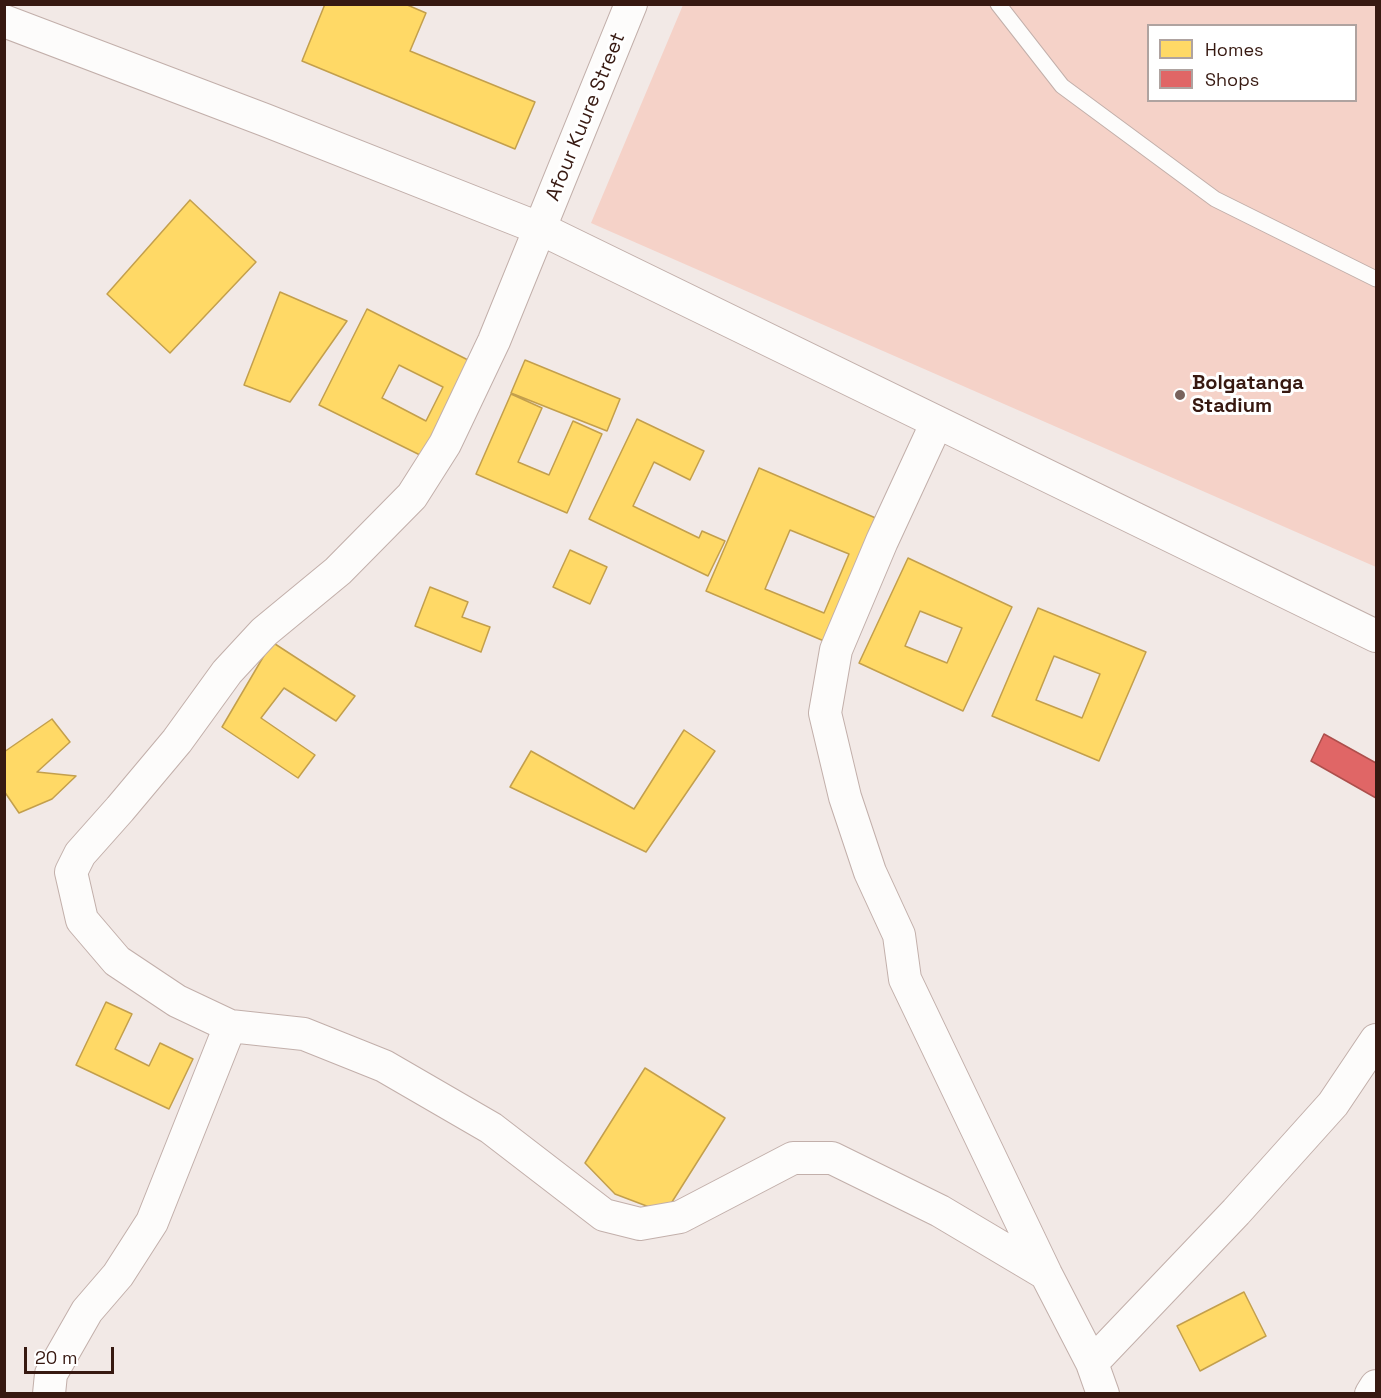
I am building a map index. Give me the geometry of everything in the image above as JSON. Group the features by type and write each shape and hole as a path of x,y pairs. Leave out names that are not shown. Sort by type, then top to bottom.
{"street":[{"name":"Afour Kuure Street","path":"230,1026 177,1001 117,961 82,920 71,873 80,854 177,741 226,672 264,632 338,571 412,496 450,434 494,341 631,4"},
{"path":"4,21 265,120 541,230 1377,636"},
{"path":"937,422 882,541 836,650 825,713 848,808 870,872 899,935 905,979 1046,1274 1092,1363 1103,1394"},
{"path":"49,1394 51,1374 87,1311 118,1275 152,1222 230,1026 304,1034 384,1066 491,1128 604,1215 640,1224 681,1217 794,1158 832,1158 940,1211 1046,1274"},
{"path":"1092,1363 1236,1212 1333,1104 1377,1040"},
{"path":"1371,1394 1377,1386"}],"lane":[{"path":"998,4 1062,86 1215,199 1377,279"}],"shaded area":[{"name":"Bolgatanga Stadium","path":"683,5 1376,5 1376,567 591,223"}],"building: Homes":[{"path":"325,4 405,4 426,13 410,51 535,102 515,149 302,61"},
{"path":"190,200 256,262 170,353 107,294"},
{"path":"280,292 347,321 290,402 244,385"},
{"path":"367,309 470,361 422,456 319,405","holes":["399,365 443,387 426,421 382,398"]},
{"path":"525,360 620,399 607,431 511,393"},
{"path":"511,394 542,408 518,462 549,475 573,421 602,434 567,513 476,474"},
{"path":"637,419 704,451 690,480 654,462 633,506 699,538 702,531 725,541 708,576 589,519"},
{"path":"759,468 878,519 824,641 706,591","holes":["790,530 849,554 824,613 765,589"]},
{"path":"570,550 607,567 590,604 553,587"},
{"path":"908,558 1012,607 963,711 859,663","holes":["920,611 962,628 947,663 905,646"]},
{"path":"430,587 468,602 462,617 490,627 481,652 415,626"},
{"path":"1038,608 1146,652 1099,761 992,716","holes":["1054,656 1100,674 1082,718 1036,700"]},
{"path":"272,642 355,696 336,721 284,688 261,718 315,755 298,778 222,727"},
{"path":"52,719 70,742 37,772 76,776 52,799 19,813 4,791 4,752"},
{"path":"684,730 715,751 646,852 510,787 531,751 634,809"},
{"path":"106,1002 132,1014 115,1049 149,1066 160,1043 193,1059 169,1109 76,1065"},
{"path":"645,1068 725,1118 665,1213 615,1194 585,1163"},
{"path":"1244,1292 1266,1336 1200,1371 1177,1326"}],"building: Shops":[{"path":"1324,734 1376,763 1376,798 1311,761"}],"place":[{"name":"Bolgatanga Stadium","path":"1180,395"}]}
